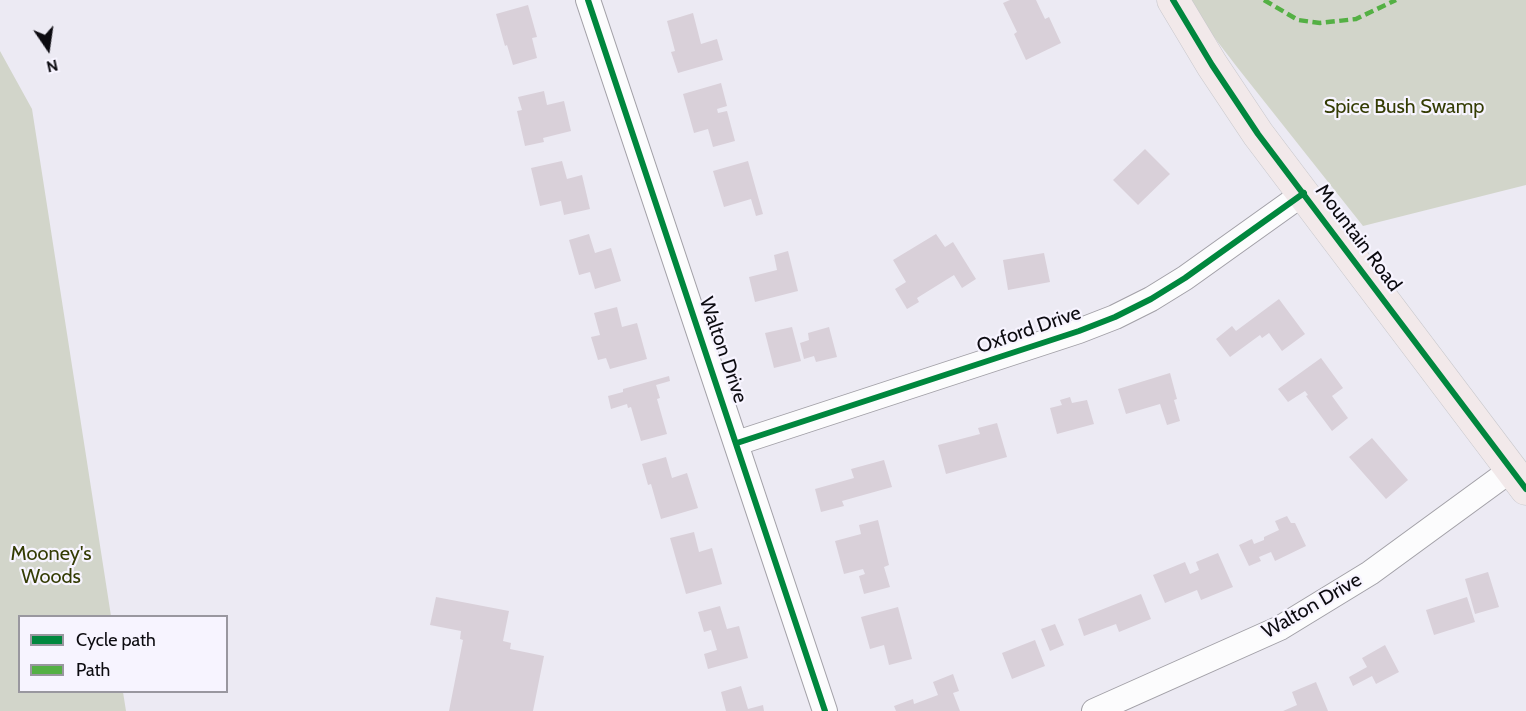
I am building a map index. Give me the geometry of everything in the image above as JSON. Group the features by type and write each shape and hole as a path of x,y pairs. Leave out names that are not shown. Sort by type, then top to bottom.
{"main road":[{"name":"Mountain Road","path":"1173,0 1212,65 1258,134 1519,480"}],"street":[{"name":"Walton Drive","path":"588,0 825,711"},
{"name":"Oxford Drive","path":"737,442 1079,332 1115,317 1185,278 1304,193"},
{"name":"Walton Drive","path":"1094,711 1280,628 1519,480"}],"green space":[{"name":"Spice Bush Swamp","path":"1190,0 1526,0 1526,185 1363,226 1194,11"},
{"name":"Mooney's Woods","path":"0,51 32,109 111,615 18,615 18,693 123,693 126,711 0,711"}],"building":[{"path":"1010,0 1036,0 1045,19 1049,17 1061,43 1026,60 1014,34 1017,32 1003,3"},
{"path":"528,5 537,37 532,38 537,58 513,65 496,14"},
{"path":"693,13 701,44 717,39 723,60 678,73 671,52 675,51 667,21"},
{"path":"721,83 727,106 717,109 718,113 727,111 735,141 713,147 708,129 694,133 683,94"},
{"path":"544,91 547,105 564,101 571,131 543,138 544,142 525,146 517,111 522,110 518,97"},
{"path":"1145,149 1170,174 1138,205 1113,180"},
{"path":"562,161 567,179 582,175 590,209 564,215 561,201 540,206 531,168"},
{"path":"748,161 763,214 756,216 751,199 724,207 713,171"},
{"path":"589,234 595,253 611,248 621,281 595,289 590,272 579,275 569,240"},
{"path":"936,234 945,247 953,242 976,279 962,288 954,275 917,298 919,302 907,309 895,289 906,282 893,260"},
{"path":"788,251 798,291 755,302 749,277 777,270 774,255"},
{"path":"1044,253 1050,282 1008,290 1003,260"},
{"path":"1279,299 1305,334 1282,351 1269,333 1262,338 1260,335 1230,357 1216,339 1232,326 1236,331"},
{"path":"617,307 622,327 637,323 647,359 610,369 606,358 598,360 591,337 600,335 594,313"},
{"path":"792,327 801,361 774,368 765,333"},
{"path":"829,327 837,357 816,362 814,356 804,359 800,343 809,340 808,333"},
{"path":"1321,358 1343,388 1332,396 1348,418 1332,431 1306,396 1308,395 1305,391 1288,402 1278,389"},
{"path":"1170,373 1180,421 1167,425 1160,404 1126,414 1118,389"},
{"path":"669,376 670,381 656,385 660,398 657,399 667,434 641,441 631,407 628,408 627,404 611,409 608,396 623,392 623,389"},
{"path":"1070,397 1072,403 1087,400 1094,424 1057,434 1050,408 1062,405 1060,400"},
{"path":"997,423 1007,457 946,474 938,445 980,434 978,428"},
{"path":"1372,438 1408,480 1386,499 1349,457"},
{"path":"666,457 672,478 687,473 698,508 661,519 651,484 648,485 642,464"},
{"path":"884,460 892,487 842,501 844,506 821,512 815,489 854,478 851,469"},
{"path":"1287,516 1291,523 1295,523 1306,546 1275,561 1271,552 1259,557 1261,561 1249,566 1239,545 1252,539 1254,544 1264,540 1264,537 1279,530 1275,521"},
{"path":"878,520 889,565 884,567 890,587 864,594 859,576 865,574 863,569 844,574 835,541 861,534 859,525"},
{"path":"694,532 699,552 712,548 722,584 686,594 670,538"},
{"path":"1218,553 1233,587 1201,600 1197,590 1165,603 1153,575 1185,562 1190,574 1199,570 1196,562"},
{"path":"1488,572 1499,607 1475,614 1465,579"},
{"path":"1141,594 1151,619 1119,632 1116,624 1084,636 1078,619"},
{"path":"436,597 509,611 503,641 511,643 510,649 544,656 533,711 449,711 463,640 460,639 461,631 430,625"},
{"path":"1467,597 1475,622 1434,635 1426,610"},
{"path":"720,606 727,629 739,626 748,658 708,669 704,654 717,650 711,630 704,632 698,612"},
{"path":"898,607 912,659 889,665 884,645 870,649 861,617"},
{"path":"1055,624 1064,645 1050,651 1041,629"},
{"path":"1035,640 1045,666 1012,679 1002,653"},
{"path":"1385,645 1399,672 1376,684 1372,676 1353,686 1349,677 1367,667 1362,658"},
{"path":"953,674 959,691 953,693 960,711 896,711 894,706 913,699 914,704 938,695 933,682"},
{"path":"1316,682 1328,711 1283,711 1297,705 1292,692"},
{"path":"741,686 748,709 763,705 764,711 726,711 721,692"}],"marked path":[{"path":"1264,0 1298,20 1320,23 1356,19 1396,0"}],"cycle path":[{"path":"588,0 825,711"},
{"path":"1173,0 1212,65 1258,134 1526,489"},
{"path":"737,443 1079,331 1115,317 1185,278 1304,193"}]}
